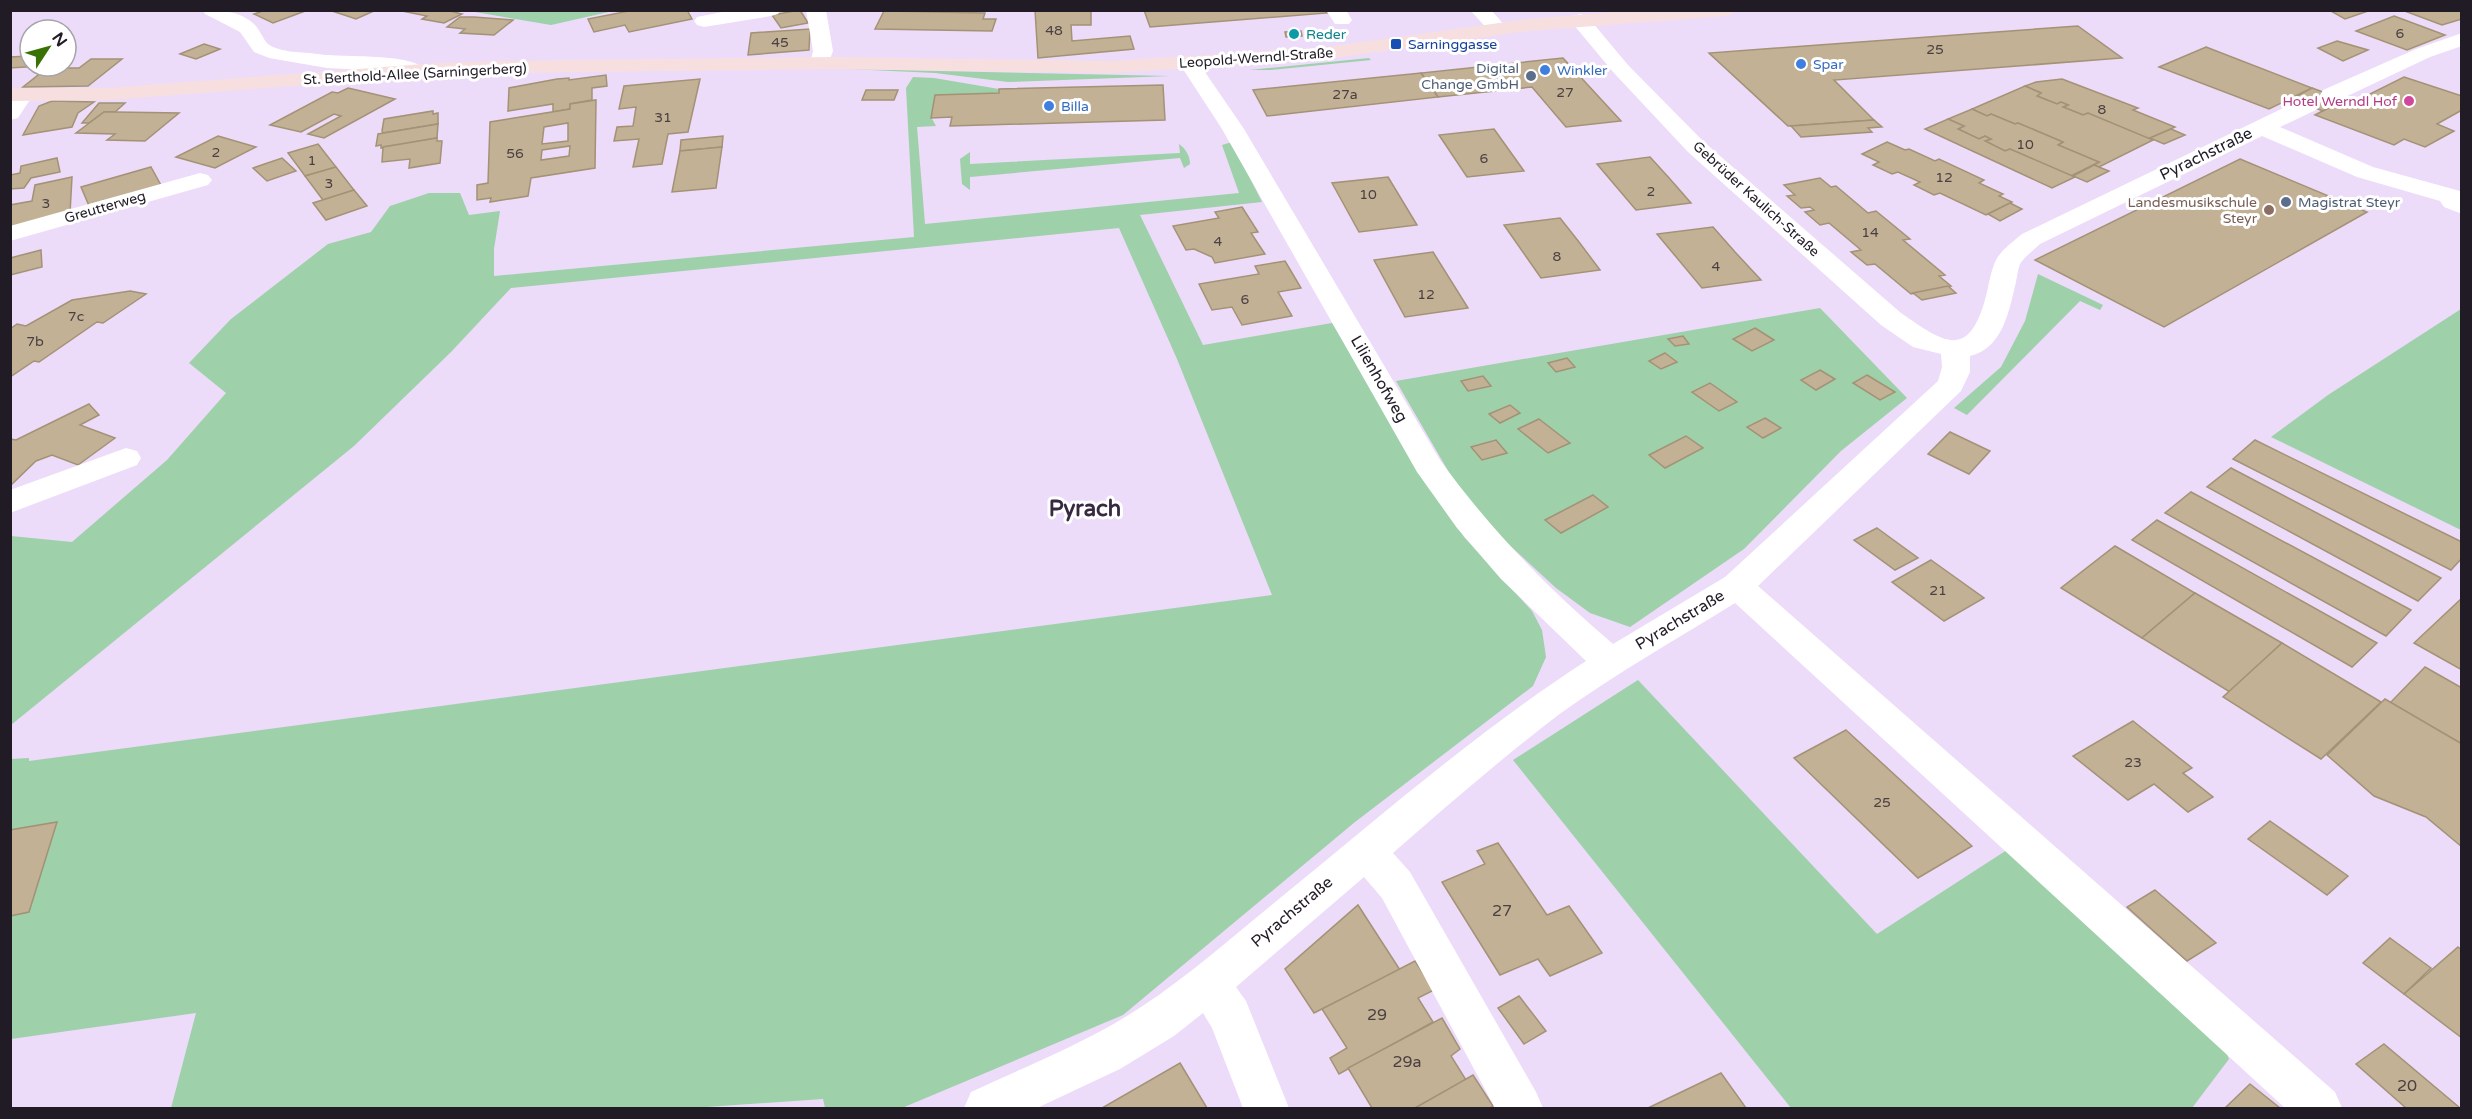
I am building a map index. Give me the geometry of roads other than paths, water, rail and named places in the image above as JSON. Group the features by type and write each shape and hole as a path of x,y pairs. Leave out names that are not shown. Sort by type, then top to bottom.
{"street":[{"path":"212,10 247,28 261,48 276,54 327,62 405,66 416,71"},
{"path":"704,21 771,10"},
{"path":"816,10 823,51 820,63"},
{"path":"1479,10 1498,29"},
{"name":"Leopold-Werndl-Straße","path":"820,63 1113,67 1189,63 1326,53 1580,20 1726,10"},
{"name":"Gebrüder Kaulich-Straße","path":"1580,20 1652,102 1726,175 1891,319 1923,341 1954,349"},
{"path":"2331,95 2423,53 2462,39"},
{"name":"St. Berthold-Allee (Sarningerberg)","path":"14,101 416,71 502,67 820,63"},
{"name":"Lilienhofweg","path":"1189,63 1233,129 1428,465 1460,512 1557,617 1611,662"},
{"name":"Pyrachstraße","path":"987,1108 1104,1054 1158,1022 1208,983 1365,850 1549,703 1611,662 1737,586 1951,385 1957,373 1954,349 1968,348 1985,336 1996,310 2008,261 2031,239 2308,105"},
{"path":"2261,127 2366,172 2458,197"},
{"name":"Greutterweg","path":"10,234 200,180"},
{"path":"10,502 126,458"},
{"path":"1737,586 2319,1108"},
{"path":"1365,850 1396,885 1520,1108"},
{"path":"1208,983 1230,1016 1266,1108"}],"place":[{"name":"Reder","path":"1294,34"},
{"name":"Sarninggasse","path":"1396,44"},
{"name":"Spar","path":"1801,64"},
{"name":"Winkler","path":"1545,70"},
{"name":"Digital Change GmbH","path":"1531,76"},
{"name":"Hotel Werndl Hof","path":"2409,101"},
{"name":"Billa","path":"1049,106"},
{"name":"Magistrat Steyr","path":"2286,202"},
{"name":"Landesmusikschule Steyr","path":"2269,210"}],"district":[{"name":"Pyrach","path":"1085,509"}]}
